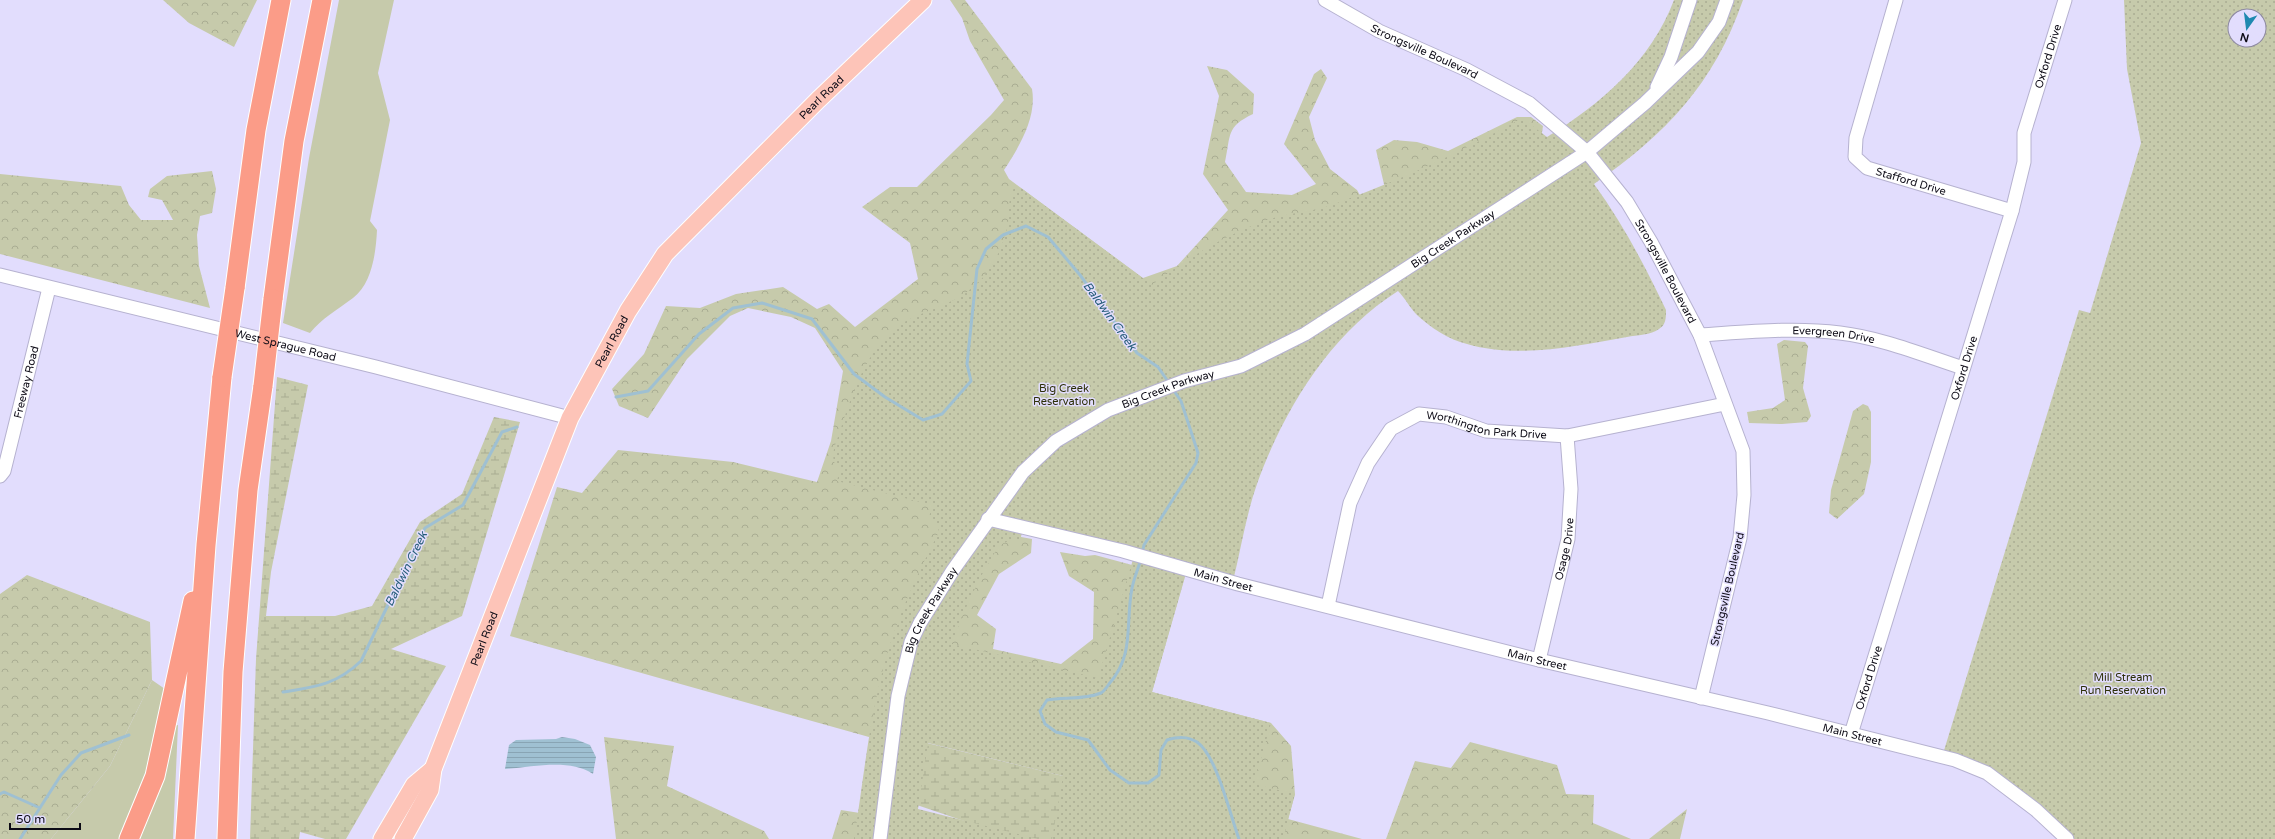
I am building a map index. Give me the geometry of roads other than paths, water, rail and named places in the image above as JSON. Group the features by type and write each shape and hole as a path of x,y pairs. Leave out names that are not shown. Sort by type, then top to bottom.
{"highway":[{"path":"185,839 206,545 222,377 256,130 281,0"},
{"path":"227,839 233,672 248,490 263,386 294,140 322,0"},
{"path":"129,839 155,776 180,655 206,545"},
{"path":"230,774 233,839"}],"main road":[{"name":"Pearl Road","path":"403,839 430,790 433,769 570,418 628,311 665,254 818,100 923,0"},
{"name":"Pearl Road","path":"382,839 414,785 433,769"}],"street":[{"name":"Strongsville Boulevard","path":"1325,0 1379,31 1467,70 1529,103 1587,152 1627,202 1651,242 1700,334 1743,450 1744,495 1740,538 1701,698"},
{"name":"Big Creek Parkway","path":"1654,94 1672,57 1690,0"},
{"name":"Big Creek Parkway","path":"880,839 898,696 911,642 920,623 949,577 988,519 1023,472 1056,441 1108,410 1184,381 1241,366 1305,334 1587,152 1654,94 1698,52 1719,22 1727,0"},
{"name":"Stafford Drive","path":"1896,0 1856,138 1855,157 1867,168 2012,211"},
{"name":"Oxford Drive","path":"1852,734 2012,211 2024,162 2024,133 2065,0"},
{"name":"West Sprague Road","path":"0,275 345,359 570,418"},
{"name":"Freeway Road","path":"0,476 4,471 49,288"},
{"name":"Evergreen Drive","path":"1700,334 1800,330 1841,333 1886,342 1963,368"},
{"name":"Worthington Park Drive","path":"1328,606 1350,502 1368,463 1391,429 1419,414 1446,417 1486,431 1566,436 1725,404"},
{"name":"Osage Drive","path":"1539,660 1568,540 1571,489 1566,436"},
{"name":"Main Street","path":"988,519 1123,551 1238,584 1539,660 1852,734 1955,760 1988,773 2036,810 2067,839"}],"water":[{"path":"562,737 575,739 590,745 596,757 593,774 584,769 562,765 539,765 505,769 509,745 516,740 556,739"}],"waterway":[{"name":"Baldwin Creek","path":"616,397 648,391 699,334 733,308 762,303 812,319 854,374 885,397 923,420 942,414 971,381 967,364 977,269 986,249 1003,235 1026,226 1048,237 1080,275 1137,353 1158,367 1169,383"},
{"name":"Baldwin Creek","path":"1142,553 1144,545 1196,463 1198,453 1181,401 1172,388"},
{"name":"Baldwin Creek","path":"283,692 325,684 343,675 361,661 425,528 463,505 502,432 517,427"},
{"name":"Baldwin Creek","path":"1141,559 1132,588 1126,650 1123,662 1117,673 1101,693 1081,698 1047,700 1040,711 1045,724 1056,732 1088,740 1110,770 1129,783 1148,783 1159,775 1161,750 1167,740 1182,738 1197,742 1204,749 1217,773 1239,839"},
{"name":"Baldwin Creek","path":"20,839 61,775 81,753 129,735"},
{"path":"0,794 4,792 40,808"}],"park label":[{"name":"Big Creek Reservation","path":"1064,394"},
{"name":"Mill Stream Run Reservation","path":"2123,683"}]}
